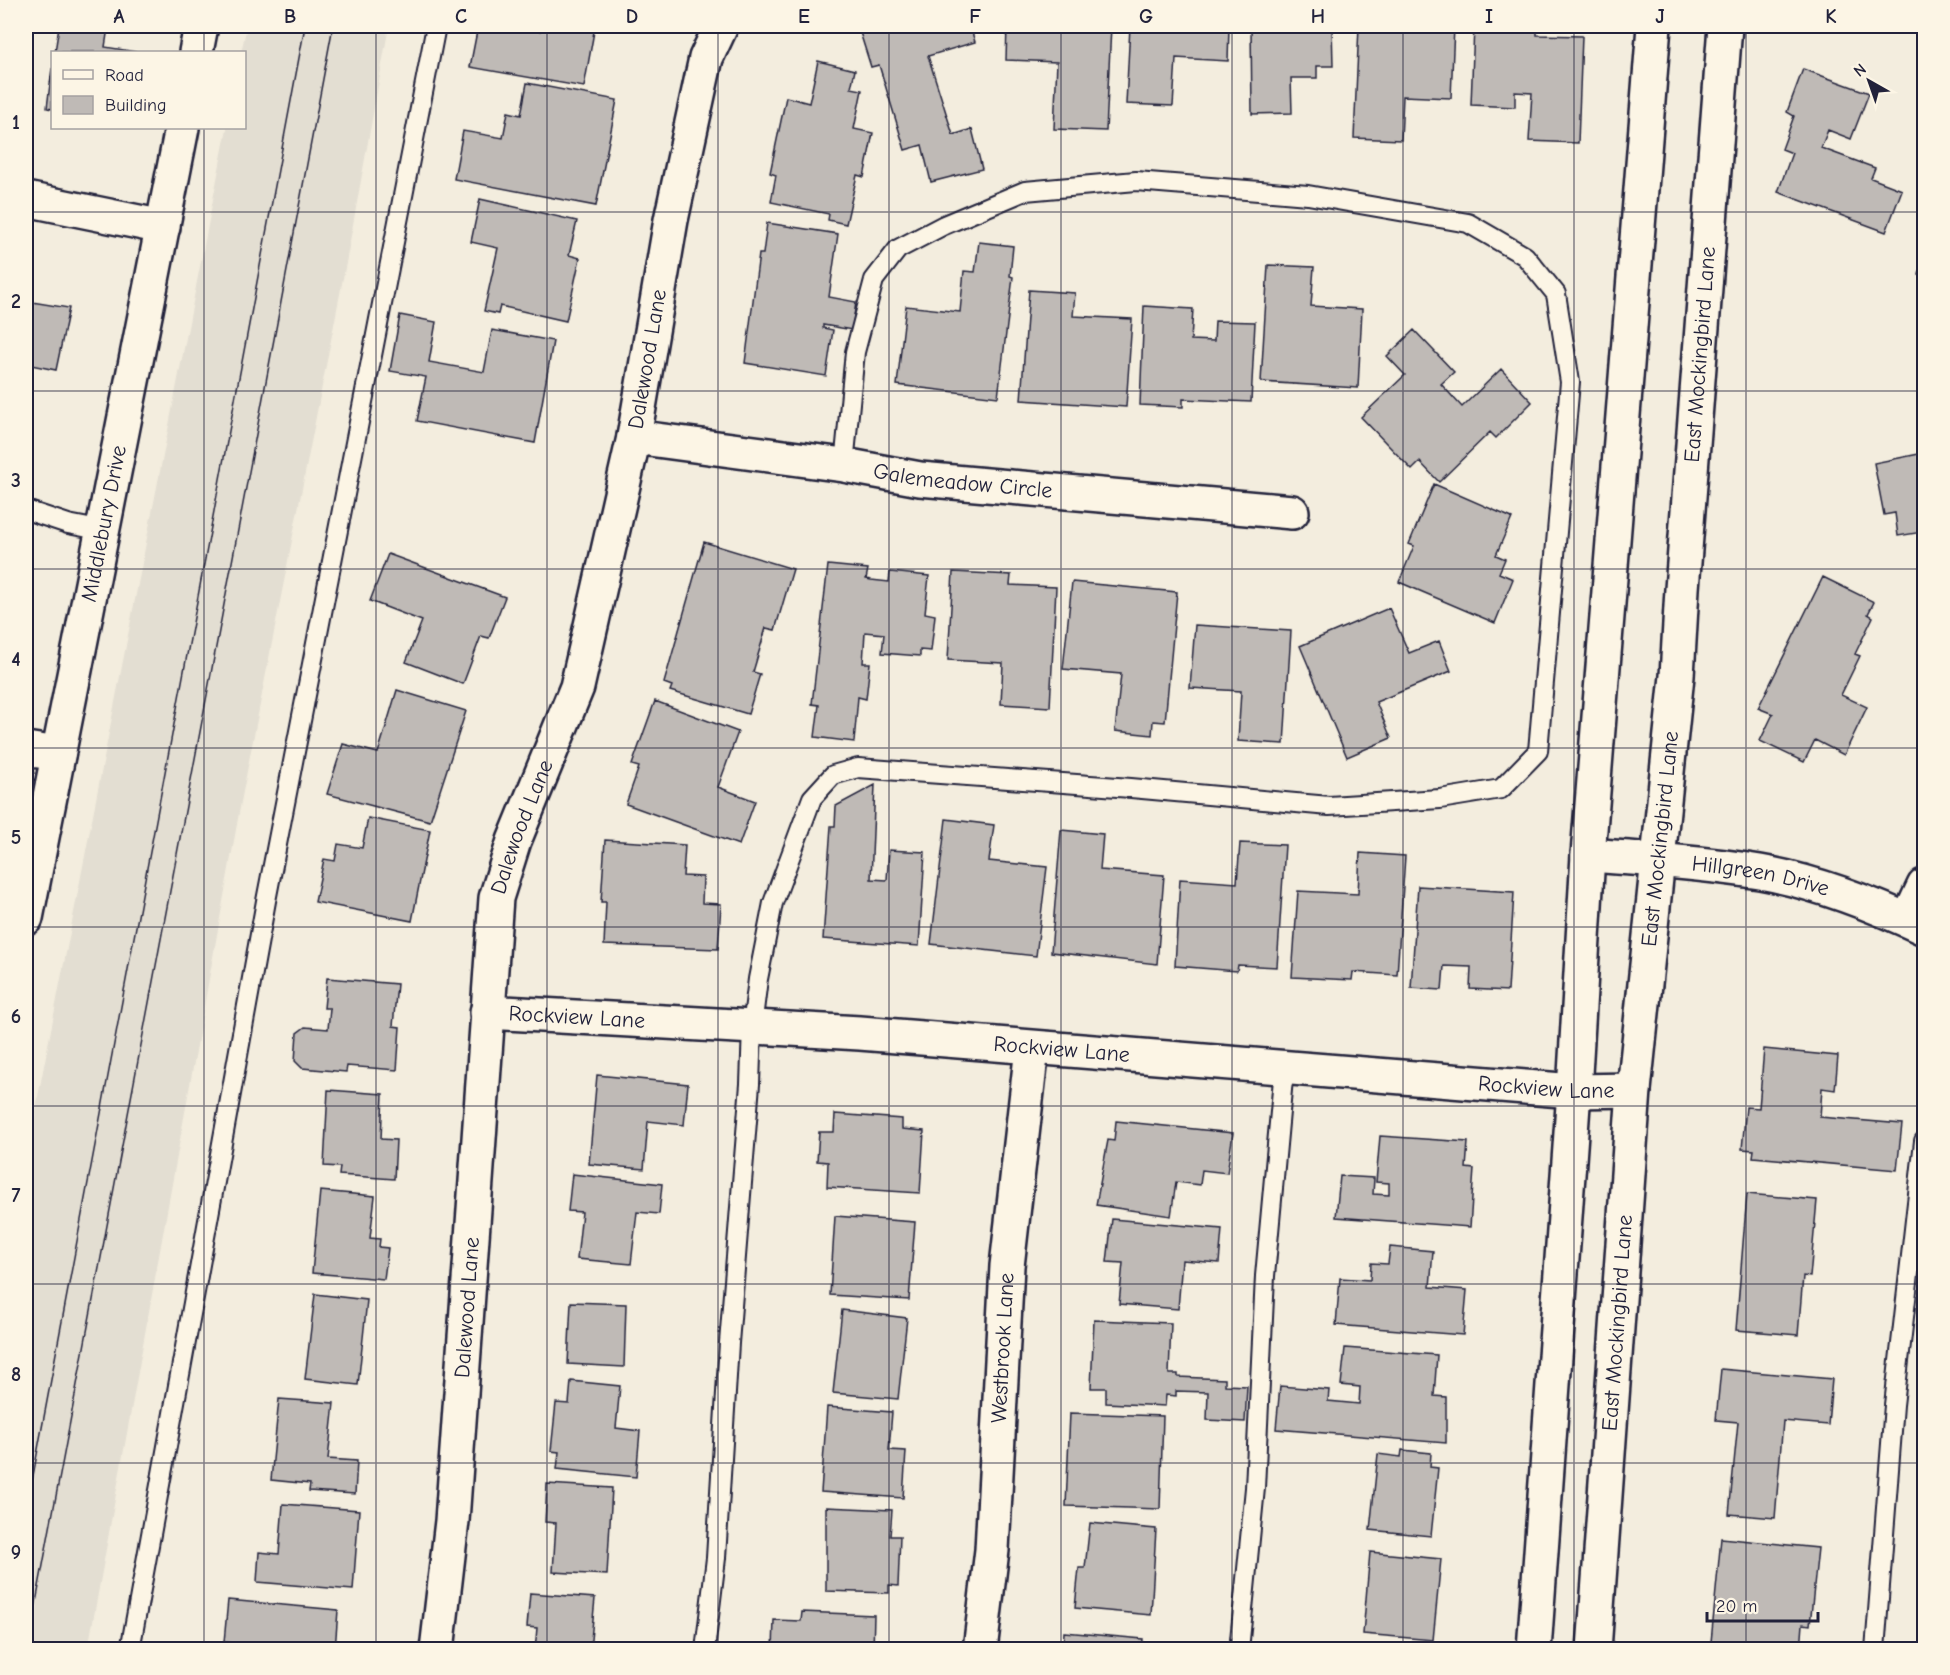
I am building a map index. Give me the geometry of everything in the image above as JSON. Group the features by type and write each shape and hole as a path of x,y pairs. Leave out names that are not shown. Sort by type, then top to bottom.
{"street":[{"path":"196,51 201,26"},
{"name":"Dalewood Lane","path":"437,1650 452,1521 496,898 514,841 577,687 634,437 671,220 706,58 721,26"},
{"path":"1533,1650 1574,1091 1588,855 1654,26"},
{"name":"East Mockingbird Lane","path":"1594,1650 1634,1090 1677,676 1725,26"},
{"name":"Middlebury Drive","path":"26,918 182,129"},
{"path":"26,199 163,227"},
{"name":"Galemeadow Circle","path":"634,437 844,465 920,479 1293,512"},
{"path":"26,749 58,754"},
{"name":"Hillgreen Drive","path":"1588,855 1658,860 1772,875 1827,888 1916,924"},
{"path":"1916,924 1924,886"},
{"name":"Rockview Lane","path":"487,1012 860,1034 1574,1091 1634,1090"},
{"name":"Westbrook Lane","path":"980,1650 992,1550 1007,1266 1032,1048"}],"lane":[{"path":"130,1650 266,901 436,26"},
{"path":"705,1650 716,1558 729,1343 750,1084 752,1027 758,979 773,903 812,798 833,775 858,768 1131,788 1329,806 1440,799 1501,789 1538,751 1570,382 1556,294 1525,256 1468,223 1308,195 1136,182 1025,191 944,225 898,249 874,280 855,352 844,465"},
{"path":"26,510 69,524 104,531"},
{"path":"1239,1650 1255,1488 1265,1276 1284,1068"},
{"path":"1875,1650 1893,1405 1924,1142"}],"shaded area":[{"path":"247,26 389,26 346,263 241,802 88,1649 26,1649 26,1158 227,129 246,129 246,51 241,51"}],"building":[{"path":"26,26 33,26 26,63"},
{"path":"59,26 93,26 108,28 105,47 130,51 55,51"},
{"path":"478,26 512,26 540,31 541,26 595,26 584,87 470,67"},
{"path":"858,26 970,26 975,42 928,56 953,135 972,129 982,169 931,182 922,145 905,150 879,65 871,67"},
{"path":"1007,26 1111,26 1106,131 1054,129 1057,62 1006,60"},
{"path":"1130,26 1229,26 1228,61 1176,58 1173,106 1126,104"},
{"path":"1251,26 1332,26 1333,66 1317,66 1317,78 1291,78 1292,113 1252,114"},
{"path":"1359,26 1454,26 1451,98 1403,96 1401,140 1354,138"},
{"path":"1474,26 1537,26 1537,35 1582,36 1578,143 1529,141 1532,93 1515,92 1515,107 1471,105"},
{"path":"818,61 855,70 851,88 862,90 854,129 873,133 864,177 857,175 846,224 828,220 829,214 771,202 776,175 770,173 786,97 809,103"},
{"path":"1803,69 1869,93 1851,139 1828,130 1821,148 1875,168 1871,178 1902,190 1886,232 1778,192 1792,153 1782,149 1794,116 1787,112"},
{"path":"51,76 51,109 47,108"},
{"path":"527,83 617,100 596,206 454,179 463,131 503,138 508,112 521,115"},
{"path":"480,199 577,221 569,255 580,258 566,321 500,306 498,314 484,311 498,248 471,242"},
{"path":"1924,218 1924,243 1918,241"},
{"path":"767,223 838,234 829,297 856,302 852,330 823,325 823,328 833,330 826,376 745,363 759,254 763,254"},
{"path":"979,242 1013,246 1010,276 1013,277 998,397 897,385 906,306 960,312 964,271 975,272"},
{"path":"1924,255 1924,277 1919,275"},
{"path":"1268,265 1314,267 1311,306 1362,309 1358,388 1261,382"},
{"path":"1029,290 1075,293 1073,316 1132,319 1126,407 1021,400"},
{"path":"26,301 69,308 56,370 26,364"},
{"path":"1144,306 1193,309 1191,340 1214,341 1215,321 1255,322 1251,402 1183,399 1183,407 1140,405"},
{"path":"400,315 436,322 429,362 484,372 492,330 553,341 535,443 417,421 426,377 390,371"},
{"path":"1414,330 1454,372 1441,384 1462,407 1501,369 1532,402 1496,438 1490,432 1439,482 1420,462 1412,470 1361,417 1405,375 1387,356"},
{"path":"1924,453 1924,547 1922,532 1898,536 1895,513 1884,515 1874,463"},
{"path":"1434,484 1512,518 1496,555 1505,559 1499,573 1513,579 1495,623 1399,582 1414,546 1409,544"},
{"path":"704,542 793,569 775,630 766,628 753,672 760,674 748,714 670,691 672,686 664,683"},
{"path":"388,554 505,597 489,638 481,636 463,684 406,662 422,621 370,601"},
{"path":"828,565 868,569 866,579 889,582 890,572 929,576 925,613 935,615 931,651 920,650 920,656 882,653 884,634 865,632 863,663 870,663 866,699 858,697 854,742 815,737 819,705 812,704"},
{"path":"953,572 1011,575 1010,585 1056,587 1050,707 1001,704 1003,663 948,660"},
{"path":"1823,577 1874,602 1868,614 1873,617 1855,654 1860,656 1841,695 1867,707 1844,755 1815,740 1804,762 1760,741 1773,714 1758,708"},
{"path":"1072,582 1177,592 1165,722 1153,721 1152,735 1115,731 1121,674 1063,669"},
{"path":"1389,608 1409,653 1439,641 1451,671 1376,702 1391,738 1347,757 1300,646"},
{"path":"1195,625 1291,631 1284,744 1238,741 1241,691 1190,688"},
{"path":"397,690 466,711 430,821 327,794 343,744 378,753"},
{"path":"655,701 738,732 718,787 755,801 739,845 626,804 639,767 632,765"},
{"path":"875,785 871,879 887,880 889,850 925,852 919,946 823,939 831,826 835,826 836,806"},
{"path":"368,818 430,830 412,921 315,902 324,859 335,861 338,844 362,848"},
{"path":"946,819 994,825 989,861 1047,867 1036,956 931,944"},
{"path":"1061,830 1103,834 1100,870 1164,875 1157,964 1051,952"},
{"path":"605,840 685,845 683,876 703,877 702,903 721,904 718,949 604,945 606,902 601,902"},
{"path":"1240,843 1285,845 1277,967 1238,965 1237,971 1175,966 1180,879 1237,883"},
{"path":"1360,853 1405,856 1397,975 1353,972 1352,980 1292,977 1298,891 1358,894"},
{"path":"1418,886 1514,892 1508,991 1470,989 1471,967 1444,966 1442,990 1411,988"},
{"path":"327,978 397,984 393,1026 400,1027 397,1070 347,1066 346,1072 302,1068 295,1061 297,1033 305,1027 328,1029 330,1008 324,1008"},
{"path":"1764,1049 1838,1056 1835,1090 1822,1088 1820,1117 1902,1124 1897,1170 1753,1157 1754,1150 1742,1149 1746,1107 1759,1108"},
{"path":"597,1075 688,1084 684,1125 648,1121 644,1169 589,1164"},
{"path":"328,1090 383,1094 381,1139 396,1140 394,1179 339,1175 340,1167 324,1166"},
{"path":"835,1114 902,1119 902,1129 924,1131 920,1193 827,1187 828,1162 817,1161 819,1132 834,1132"},
{"path":"1116,1121 1233,1133 1227,1173 1202,1170 1200,1185 1176,1182 1171,1216 1096,1205 1108,1140 1114,1141"},
{"path":"1380,1136 1468,1142 1466,1168 1474,1169 1470,1227 1336,1217 1340,1176 1374,1178 1373,1194 1389,1195 1389,1183 1376,1182"},
{"path":"572,1174 662,1184 659,1214 637,1212 631,1264 577,1259 582,1212 568,1211"},
{"path":"320,1191 375,1196 370,1238 380,1239 379,1247 388,1248 384,1279 312,1273"},
{"path":"1747,1194 1817,1200 1810,1277 1803,1276 1798,1335 1736,1330"},
{"path":"835,1216 915,1222 909,1300 830,1295"},
{"path":"1112,1219 1222,1229 1219,1263 1182,1260 1178,1309 1119,1304 1123,1263 1107,1262"},
{"path":"1390,1247 1433,1251 1430,1287 1467,1290 1463,1335 1336,1325 1340,1278 1370,1280 1371,1263 1388,1264"},
{"path":"315,1294 367,1300 358,1385 305,1379"},
{"path":"571,1302 626,1304 624,1367 568,1364"},
{"path":"842,1310 907,1318 898,1399 833,1393"},
{"path":"1094,1320 1171,1323 1169,1374 1178,1374 1178,1377 1225,1379 1225,1385 1247,1386 1245,1422 1207,1420 1208,1392 1176,1391 1176,1396 1166,1395 1165,1406 1106,1403 1106,1388 1091,1388"},
{"path":"1345,1348 1437,1355 1434,1396 1446,1397 1446,1443 1276,1429 1280,1386 1329,1390 1328,1401 1359,1404 1360,1387 1341,1385"},
{"path":"1721,1369 1832,1379 1828,1425 1783,1421 1775,1518 1729,1514 1738,1422 1716,1420"},
{"path":"571,1381 620,1386 616,1428 640,1431 636,1477 557,1469 559,1452 551,1451 556,1403 569,1404"},
{"path":"279,1399 334,1403 328,1459 357,1461 355,1494 309,1491 310,1484 271,1480"},
{"path":"827,1407 892,1412 889,1450 906,1451 903,1498 821,1492"},
{"path":"1070,1413 1163,1416 1160,1509 1066,1506"},
{"path":"1402,1450 1431,1453 1430,1467 1438,1468 1431,1536 1370,1530 1378,1454 1401,1457"},
{"path":"547,1484 612,1488 607,1575 553,1572 556,1523 545,1522"},
{"path":"283,1504 359,1510 353,1590 257,1582 259,1552 279,1554"},
{"path":"826,1507 892,1510 890,1536 900,1536 898,1586 889,1585 889,1593 826,1591"},
{"path":"1090,1523 1156,1529 1151,1615 1075,1608 1079,1568 1085,1568"},
{"path":"1721,1538 1818,1548 1810,1625 1803,1624 1801,1650 1742,1650 1742,1646 1711,1642"},
{"path":"1370,1552 1441,1559 1433,1640 1363,1634"},
{"path":"530,1593 595,1598 590,1650 535,1650 537,1628 527,1627"},
{"path":"228,1600 338,1610 335,1650 272,1650 272,1647 224,1642"},
{"path":"802,1612 874,1615 873,1650 773,1650 774,1620 801,1621"},
{"path":"1064,1632 1143,1639 1142,1650 1063,1650"}],"tram line":[{"path":"26,1513 305,26"},
{"path":"27,1650 333,26"}]}
